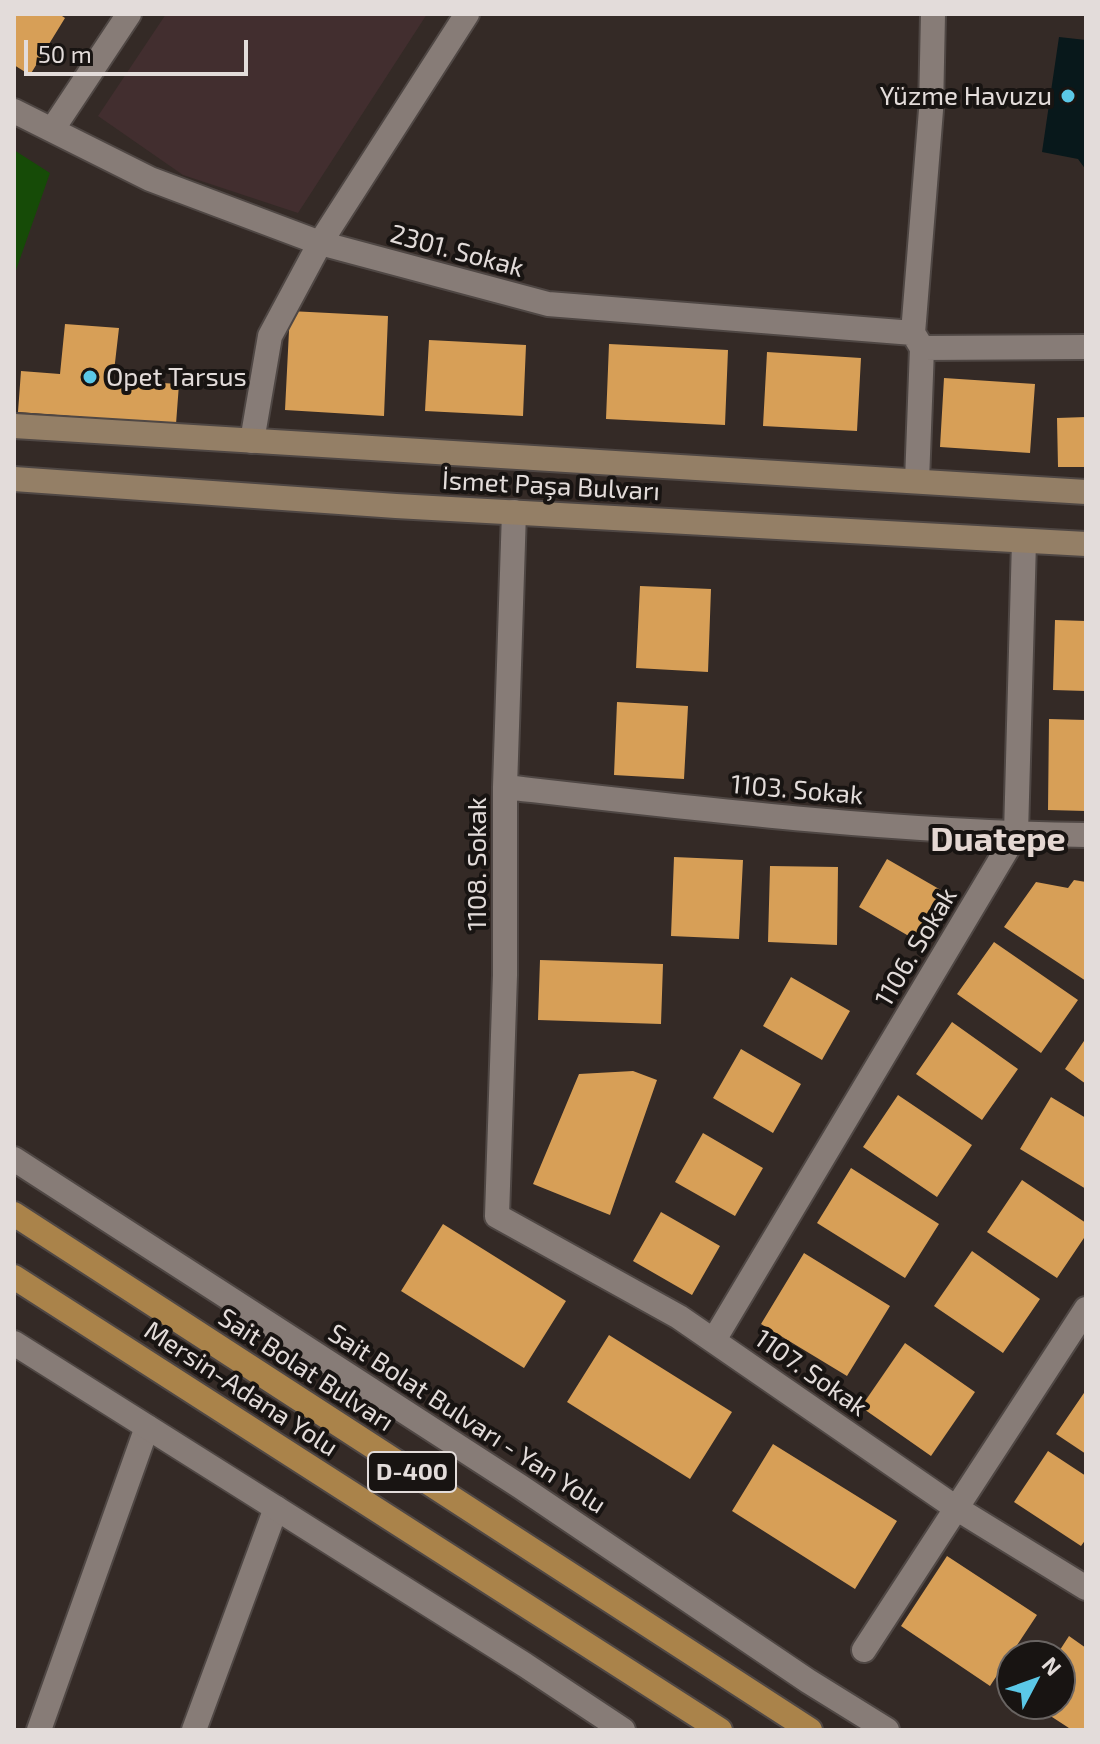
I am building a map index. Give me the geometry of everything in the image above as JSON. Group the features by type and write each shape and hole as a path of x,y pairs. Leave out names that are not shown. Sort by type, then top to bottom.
{"highway":[{"name":"Sait Bolat Bulvarı","path":"14,1214 810,1730"},
{"name":"Mersin-Adana Yolu","path":"14,1277 720,1730"}],"main road":[{"name":"İsmet Paşa Bulvarı","path":"14,426 1086,492"},
{"name":"İsmet Paşa Bulvarı","path":"14,479 514,512 1086,544"}],"street":[{"path":"52,130 129,14"},
{"path":"252,441 270,336 320,243 467,14"},
{"path":"917,481 918,341 931,110 933,14"},
{"name":"2301. Sokak","path":"14,111 150,179 320,243 548,304 918,341 1086,347"},
{"name":"1108. Sokak","path":"497,1216 514,512"},
{"name":"1106. Sokak","path":"714,1340 1016,834 1024,541"},
{"name":"1103. Sokak","path":"505,787 757,816 1016,834 1086,835"},
{"name":"Sait Bolat Bulvarı - Yan Yolu","path":"14,1159 521,1487 808,1681 887,1730"},
{"name":"1107. Sokak","path":"497,1216 679,1317 956,1508 1086,1588"},
{"path":"864,1650 1086,1309"},
{"path":"14,1343 623,1730"},
{"path":"39,1730 147,1427"},
{"path":"194,1730 276,1508"}],"shaded area":[{"path":"166,14 427,14 298,213 183,175 98,116"},
{"name":"Yüzme Havuzu","path":"1059,37 1086,40 1086,170 1078,159 1042,152"}],"green space":[{"path":"14,150 50,173 14,276"}],"building":[{"path":"14,14 59,14 65,18 30,75 14,65"},
{"path":"290,311 388,316 384,416 285,410"},
{"path":"65,324 119,328 113,380 179,384 176,424 18,412 21,371 60,374"},
{"path":"429,340 526,345 523,416 425,411"},
{"path":"609,344 728,350 725,425 606,419"},
{"path":"767,352 861,358 857,431 763,426"},
{"path":"944,378 1035,384 1030,453 940,447"},
{"path":"1086,417 1086,467 1058,467 1057,418"},
{"path":"640,586 711,589 708,672 636,668"},
{"path":"1055,620 1086,621 1086,691 1053,690"},
{"path":"617,702 688,706 684,779 614,775"},
{"path":"1049,719 1086,720 1086,811 1048,810"},
{"path":"674,857 743,860 739,939 671,936"},
{"path":"887,859 946,893 919,942 859,907"},
{"path":"770,866 838,867 837,945 768,942"},
{"path":"1074,880 1086,882 1086,981 1004,927 1036,882 1068,888"},
{"path":"994,942 1078,1000 1041,1053 957,994"},
{"path":"540,960 663,964 661,1024 538,1020"},
{"path":"791,977 850,1011 822,1060 763,1026"},
{"path":"952,1022 1018,1069 982,1120 916,1074"},
{"path":"1086,1038 1086,1084 1065,1069"},
{"path":"741,1049 801,1084 773,1133 713,1098"},
{"path":"633,1071 657,1080 610,1215 533,1184 579,1074"},
{"path":"898,1095 972,1145 937,1197 863,1147"},
{"path":"1051,1097 1086,1118 1086,1189 1020,1149"},
{"path":"703,1133 763,1168 735,1216 675,1182"},
{"path":"851,1168 939,1224 905,1278 817,1223"},
{"path":"1022,1180 1086,1223 1086,1235 1057,1278 987,1232"},
{"path":"661,1212 720,1246 692,1295 633,1261"},
{"path":"443,1224 566,1301 524,1368 401,1291"},
{"path":"972,1251 1040,1299 1003,1353 934,1306"},
{"path":"804,1253 890,1306 847,1376 761,1324"},
{"path":"609,1335 732,1412 690,1479 567,1402"},
{"path":"905,1343 975,1392 931,1456 861,1407"},
{"path":"1086,1390 1086,1454 1056,1434"},
{"path":"773,1444 897,1521 855,1589 732,1511"},
{"path":"1048,1451 1086,1476 1086,1539 1081,1546 1014,1502"},
{"path":"947,1556 1037,1615 1020,1640 996,1640 996,1677 990,1686 901,1626"},
{"path":"1076,1641 1086,1648 1086,1730 1072,1730 1057,1720 1076,1720"}],"place":[{"name":"Yüzme Havuzu","path":"1068,96"},
{"name":"Opet Tarsus","path":"90,377"}],"district":[{"name":"Duatepe","path":"998,840"}]}
